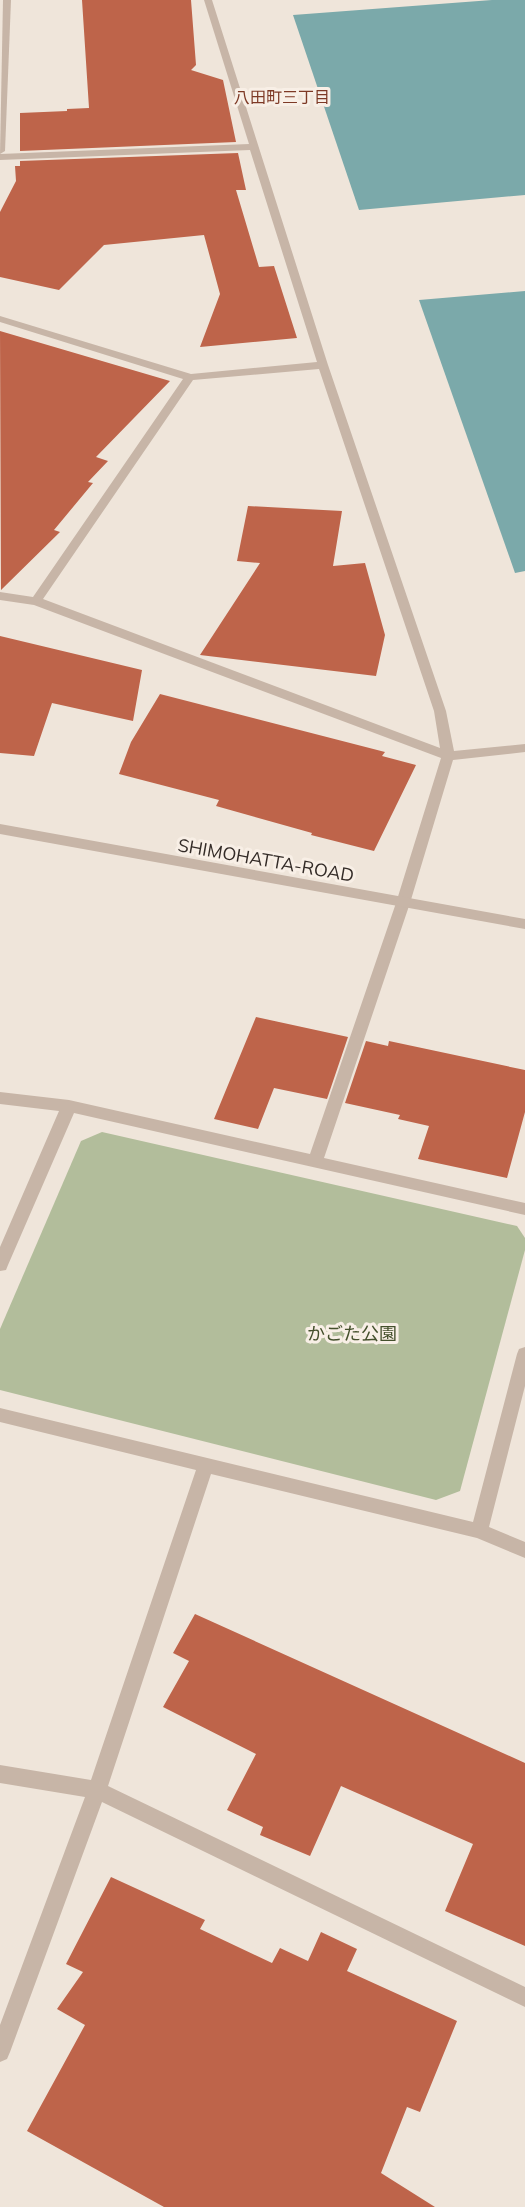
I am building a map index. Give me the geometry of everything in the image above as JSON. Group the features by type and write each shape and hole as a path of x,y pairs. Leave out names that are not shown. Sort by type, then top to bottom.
{"street":[{"path":"0,151 3,36 7,0"},
{"path":"208,0 323,365 441,711 448,756 403,903 315,1161"},
{"path":"0,157 256,147"},
{"path":"0,319 190,377 323,365"},
{"path":"36,601 190,377"},
{"path":"0,596 36,601 448,756 525,748"},
{"name":"SHIMOHATTA-ROAD","path":"0,829 525,924"},
{"path":"0,1098 69,1106 525,1209"},
{"path":"0,1265 69,1106"},
{"path":"479,1531 525,1354"},
{"path":"0,1415 479,1531 525,1550"},
{"path":"0,2052 97,1790 206,1464"},
{"path":"0,1774 97,1790 525,1997"}],"green space":[{"name":"かごた公園","path":"102,1132 517,1226 525,1238 525,1250 460,1491 436,1500 0,1390 0,1329 81,1141"}],"water":[{"path":"492,0 525,0 525,195 359,210 293,15"},
{"path":"525,291 525,571 515,573 419,300"}],"building":[{"path":"82,0 191,0 196,65 191,70 223,80 236,142 20,151 20,113 89,108"},
{"path":"238,153 246,190 236,190 259,267 274,266 297,338 200,347 220,294 204,235 104,245 59,290 0,277 0,212 16,181 15,166 20,166 20,161"},
{"path":"0,331 170,381 96,457 108,461 88,482 93,483 54,530 60,532 1,590"},
{"path":"248,506 342,511 333,566 365,563 385,635 376,676 200,655 260,563 237,561"},
{"path":"0,636 142,670 133,721 52,703 34,756 0,753"},
{"path":"160,694 385,752 382,756 416,765 374,851 311,835 312,833 216,806 219,800 119,774 131,742"},
{"path":"256,1017 348,1037 327,1099 274,1088 258,1129 214,1119"},
{"path":"366,1041 388,1046 389,1041 525,1070 525,1112 507,1178 418,1159 429,1126 398,1119 400,1115 345,1103"},
{"path":"195,1614 525,1763 525,1946 445,1911 473,1844 341,1786 310,1856 260,1835 263,1827 227,1810 256,1754 163,1707 189,1661 173,1653"},
{"path":"111,1877 205,1920 200,1929 272,1963 280,1948 308,1961 321,1932 357,1949 347,1971 457,2021 420,2112 407,2107 381,2173 435,2207 164,2207 27,2131 85,2025 57,2009 83,1972 66,1964"}],"district":[{"name":"八田町三丁目","path":"282,97"}]}
